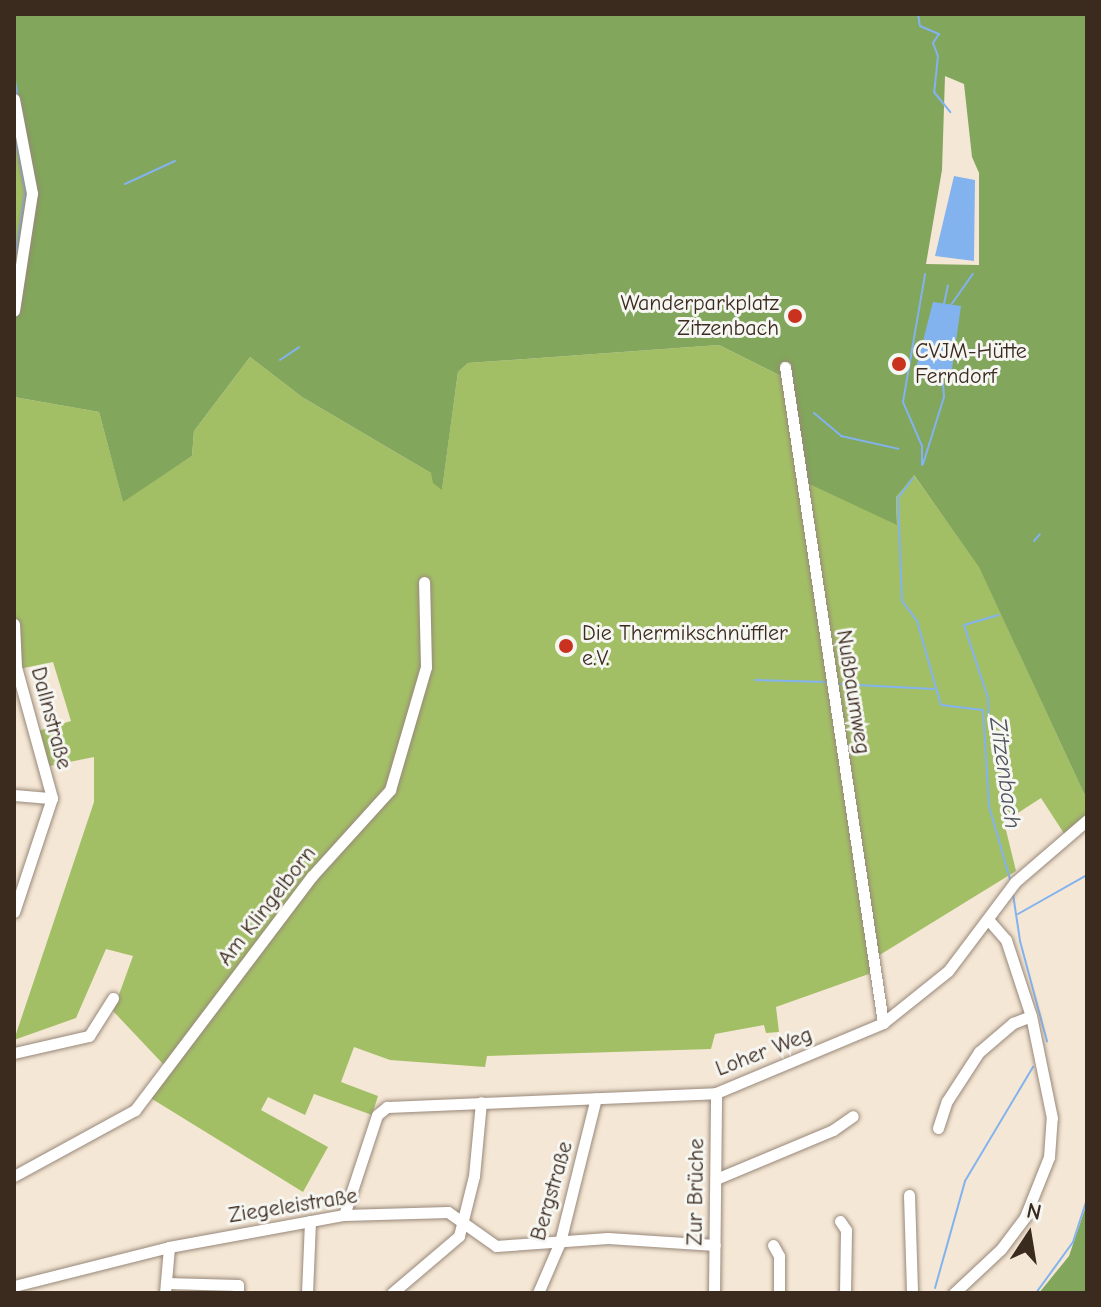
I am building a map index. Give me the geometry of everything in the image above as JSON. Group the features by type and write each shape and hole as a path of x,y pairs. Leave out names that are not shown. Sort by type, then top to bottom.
{"street":[{"path":"14,99 32,193 14,311"},
{"name":"Nußbaumweg","path":"785,367 883,1023"},
{"name":"Am Klingelborn","path":"14,1176 135,1110 312,876 390,790 426,667 424,582"},
{"name":"Dallnstraße","path":"14,624 16,667 52,798 14,912"},
{"path":"14,795 52,798"},
{"name":"Loher Weg","path":"344,1215 381,1110 481,1102 716,1093 883,1023 948,971 1015,882 1087,820"},
{"path":"954,1293 1001,1249 1040,1189 1052,1118 1031,1016 1010,949 988,919"},
{"path":"14,1053 89,1036 113,998"},
{"path":"938,1128 947,1101 979,1052 1013,1023 1031,1016"},
{"name":"Zur Brüche","path":"714,1293 716,1093"},
{"name":"Bergstraße","path":"538,1293 560,1242 596,1098"},
{"path":"392,1293 459,1236 474,1176 481,1102"},
{"path":"716,1179 833,1130 853,1116"},
{"path":"909,1195 912,1293"},
{"name":"Ziegeleistraße","path":"14,1286 169,1247 344,1215 448,1212 496,1246 633,1238 715,1245"},
{"path":"307,1293 310,1221"},
{"path":"840,1221 846,1230 845,1293"},
{"path":"773,1245 779,1256 779,1293"},
{"path":"169,1247 166,1288 238,1289"}],"green space":[{"path":"14,14 1087,14 1087,800 979,567 914,475 896,497 897,525 803,481 787,379 719,345 468,363 458,372 442,490 433,483 431,473 302,397 250,357 194,431 192,456 123,502 99,412 14,397 14,287 33,190 14,82","holes":["945,76 964,84 972,157 979,173 979,265 926,264 942,170"]},
{"path":"14,116 33,190 14,287"},
{"path":"719,345 787,379 897,524 896,497 913,474 979,566 1087,800 1087,816 1065,835 1041,798 1004,822 1016,871 878,956 880,970 776,1007 779,1032 766,1033 764,1025 715,1034 711,1049 487,1056 485,1067 390,1060 354,1047 341,1082 378,1096 372,1115 314,1094 305,1115 268,1097 261,1110 328,1147 303,1192 144,1094 164,1065 113,1011 133,956 106,949 76,1018 14,1040 94,802 94,757 40,768 31,733 71,721 53,662 14,670 14,397 99,412 123,501 192,456 194,431 250,357 302,397 431,473 442,489 458,372 468,363"},
{"path":"1087,1203 1087,1293 1039,1293 1069,1256"}],"water":[{"path":"954,176 975,180 974,261 935,256"},
{"path":"933,302 961,306 951,376 916,368"}],"waterway":[{"name":"Zitzenbach","path":"918,14 920,26 939,34 933,43 938,56 934,92 950,112"},
{"path":"14,75 18,97"},
{"path":"14,129 25,192 14,266"},
{"path":"125,184 175,161"},
{"name":"Zitzenbach","path":"922,465 922,446 903,402 925,274"},
{"path":"951,305 973,274"},
{"path":"944,304 948,285"},
{"path":"280,360 299,347"},
{"path":"923,464 944,397 943,383"},
{"path":"814,413 841,436 899,449"},
{"name":"Zitzenbach","path":"913,478 898,498 902,601 917,621 941,705 983,710 989,806 1010,879"},
{"path":"1034,541 1040,534"},
{"path":"989,728 988,698 964,625 999,615"},
{"path":"755,680 827,682"},
{"path":"837,684 934,689"},
{"path":"1018,914 1087,875"},
{"name":"Zitzenbach","path":"1013,894 1020,941 1047,1041"},
{"name":"Zitzenbach","path":"935,1288 965,1181 1033,1067"},
{"path":"1036,1293 1073,1242 1087,1199"}],"place":[{"name":"Wanderparkplatz Zitzenbach","path":"795,316"},
{"name":"CVJM-Hütte Ferndorf","path":"899,364"},
{"name":"Die Thermikschnüffler e.V.","path":"566,646"}]}
